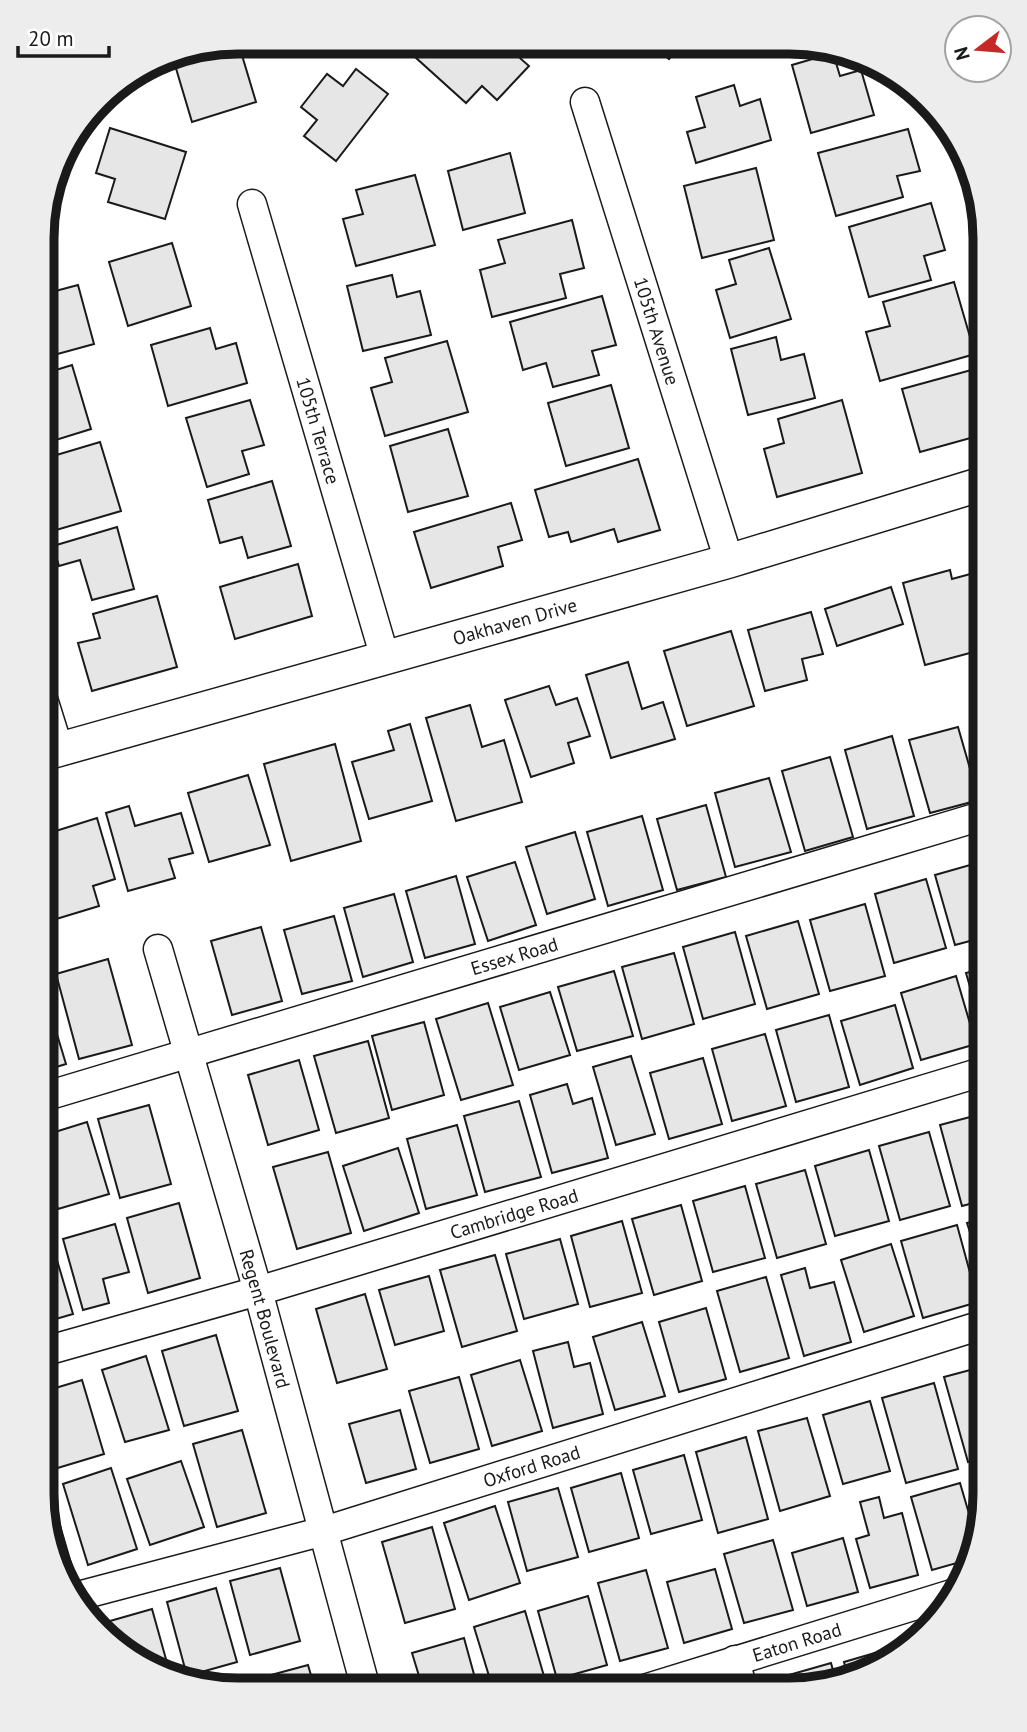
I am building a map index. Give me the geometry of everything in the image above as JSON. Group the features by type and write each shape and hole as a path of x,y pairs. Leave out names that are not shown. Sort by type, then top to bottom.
{"street":[{"name":"105th Avenue","path":"585,102 729,561"},
{"name":"105th Terrace","path":"252,204 385,658"},
{"name":"Oakhaven Drive","path":"54,751 729,561 973,487"},
{"name":"Essex Road","path":"54,1094 973,819"},
{"name":"Regent Boulevard","path":"158,949 258,1292 363,1678"},
{"name":"Cambridge Road","path":"54,1349 258,1292 972,1075"},
{"name":"Oxford Road","path":"84,1594 324,1531 972,1328"},
{"name":"Eaton Road","path":"678,1678 941,1597"},
{"path":"735,1660 740,1678"}],"building":[{"path":"242,54 256,102 192,122 175,65 214,56"},
{"path":"412,54 515,54 529,66 497,100 482,86 466,103"},
{"path":"819,57 835,61 840,76 861,70 874,115 811,133 792,65"},
{"path":"356,69 388,94 336,161 304,136 317,120 301,107 327,74 343,86"},
{"path":"734,85 740,106 760,99 771,140 696,163 687,132 705,127 696,97"},
{"path":"110,128 186,152 165,219 108,202 115,179 96,173"},
{"path":"908,129 920,171 897,176 903,197 836,216 818,153"},
{"path":"510,153 525,213 463,230 448,171"},
{"path":"756,168 774,240 702,258 684,186"},
{"path":"415,175 435,245 356,266 343,219 363,214 356,190"},
{"path":"931,203 945,250 924,256 931,280 869,297 849,227"},
{"path":"572,220 584,268 560,274 566,298 492,317 480,270 505,263 498,240"},
{"path":"172,243 191,306 128,326 109,262"},
{"path":"769,248 791,319 730,338 716,290 736,284 729,260"},
{"path":"392,275 397,297 420,291 431,335 363,351 347,286"},
{"path":"954,282 973,355 880,381 866,332 890,326 883,302"},
{"path":"78,285 94,344 54,355 54,291"},
{"path":"602,296 616,345 592,351 599,375 553,387 546,363 523,370 510,322"},
{"path":"210,328 216,349 236,343 247,383 168,406 151,345"},
{"path":"776,337 781,360 804,354 815,398 748,415 731,349"},
{"path":"447,341 468,412 385,436 371,388 392,382 385,358"},
{"path":"72,365 91,429 54,441 54,371"},
{"path":"973,370 973,437 920,452 902,389"},
{"path":"611,385 629,448 566,466 548,403"},
{"path":"250,400 264,445 242,451 249,474 207,487 186,418"},
{"path":"842,400 862,473 777,497 764,449 784,443 778,419"},
{"path":"448,429 468,496 408,512 390,446"},
{"path":"100,442 121,511 54,531 54,456"},
{"path":"638,459 660,530 618,542 614,529 571,542 568,532 549,537 535,490"},
{"path":"272,481 291,546 248,558 242,537 220,543 208,500"},
{"path":"511,503 522,540 498,547 503,566 431,588 414,532"},
{"path":"117,527 134,589 92,600 80,560 59,566 54,546"},
{"path":"298,564 312,616 235,639 220,587"},
{"path":"950,570 952,579 973,573 973,652 925,665 903,583"},
{"path":"891,587 903,624 837,646 825,609"},
{"path":"157,596 177,667 92,691 78,643 100,638 93,614"},
{"path":"811,612 823,654 802,659 807,680 765,691 748,630"},
{"path":"731,631 754,706 687,726 664,651"},
{"path":"628,662 642,709 663,702 675,739 611,758 586,675"},
{"path":"549,686 556,705 577,698 590,736 568,743 574,763 531,777 505,700"},
{"path":"470,705 482,747 504,740 522,802 456,821 426,718"},
{"path":"410,724 432,801 369,819 352,762 394,750 388,731"},
{"path":"958,727 973,778 973,802 930,813 909,740"},
{"path":"892,736 914,816 867,829 845,750"},
{"path":"335,744 361,841 291,861 264,764"},
{"path":"830,757 853,837 805,851 782,771"},
{"path":"248,775 270,845 209,862 188,793"},
{"path":"769,778 791,852 735,867 715,793"},
{"path":"706,805 726,877 677,890 657,819"},
{"path":"129,806 135,826 181,813 193,853 169,859 175,878 128,891 106,813"},
{"path":"642,816 663,890 608,906 587,832"},
{"path":"97,818 115,879 93,886 99,906 54,920 54,832"},
{"path":"575,832 595,899 547,914 526,847"},
{"path":"515,862 536,925 488,941 467,877"},
{"path":"973,864 972,940 955,945 935,875"},
{"path":"456,876 475,944 425,958 406,891"},
{"path":"926,879 946,948 894,963 875,894"},
{"path":"394,894 413,962 363,977 344,908"},
{"path":"865,904 885,976 830,991 810,920"},
{"path":"334,916 352,981 302,994 284,930"},
{"path":"798,921 819,994 767,1009 746,936"},
{"path":"261,927 282,1001 232,1015 211,941"},
{"path":"735,932 755,1004 703,1019 683,947"},
{"path":"674,953 694,1024 642,1039 622,967"},
{"path":"108,959 132,1045 79,1059 56,974"},
{"path":"614,971 633,1036 577,1051 558,987"},
{"path":"972,971 972,995 966,973"},
{"path":"956,976 972,1032 972,1045 921,1060 901,993"},
{"path":"550,992 570,1055 519,1070 500,1007"},
{"path":"488,1003 513,1085 461,1100 436,1019"},
{"path":"895,1005 913,1068 860,1085 841,1021"},
{"path":"829,1015 849,1087 796,1102 776,1030"},
{"path":"424,1022 444,1095 392,1110 372,1036"},
{"path":"54,1024 66,1064 54,1068"},
{"path":"765,1034 786,1106 732,1121 712,1049"},
{"path":"368,1041 389,1118 336,1133 314,1056"},
{"path":"631,1056 655,1134 616,1145 593,1067"},
{"path":"703,1058 722,1124 669,1139 650,1073"},
{"path":"299,1060 319,1130 268,1145 248,1075"},
{"path":"567,1084 573,1104 592,1098 608,1158 552,1173 530,1095"},
{"path":"519,1101 541,1177 485,1192 464,1116"},
{"path":"149,1105 171,1184 120,1198 98,1119"},
{"path":"972,1116 972,1203 962,1206 940,1125"},
{"path":"87,1122 109,1194 58,1209 54,1196 54,1132"},
{"path":"457,1125 477,1195 426,1209 407,1139"},
{"path":"929,1132 950,1206 900,1220 879,1146"},
{"path":"398,1148 419,1213 364,1231 343,1166"},
{"path":"869,1150 889,1221 835,1236 815,1166"},
{"path":"328,1152 351,1233 297,1249 273,1167"},
{"path":"805,1170 826,1244 777,1258 756,1184"},
{"path":"745,1186 765,1258 713,1272 693,1201"},
{"path":"179,1203 200,1278 148,1293 127,1218"},
{"path":"681,1205 702,1281 654,1295 632,1219"},
{"path":"622,1221 642,1293 590,1307 571,1236"},
{"path":"972,1222 972,1239 967,1223"},
{"path":"115,1224 129,1272 103,1279 109,1303 83,1310 63,1239"},
{"path":"957,1225 972,1281 972,1304 923,1318 901,1241"},
{"path":"560,1239 578,1304 524,1319 506,1254"},
{"path":"891,1244 914,1316 864,1332 841,1260"},
{"path":"54,1250 73,1314 54,1320"},
{"path":"495,1255 517,1331 462,1347 440,1270"},
{"path":"805,1268 810,1288 834,1282 851,1342 804,1356 781,1275"},
{"path":"429,1276 444,1331 395,1345 379,1290"},
{"path":"766,1277 789,1358 740,1372 717,1291"},
{"path":"365,1294 387,1369 337,1383 316,1309"},
{"path":"706,1308 726,1379 679,1392 659,1322"},
{"path":"642,1322 665,1396 615,1410 593,1337"},
{"path":"216,1335 238,1411 184,1426 162,1351"},
{"path":"568,1342 574,1367 590,1363 603,1414 553,1428 533,1351"},
{"path":"146,1356 169,1430 125,1442 102,1370"},
{"path":"520,1360 542,1431 492,1446 471,1375"},
{"path":"972,1369 972,1461 968,1462 944,1377"},
{"path":"459,1377 479,1449 430,1463 409,1391"},
{"path":"82,1380 104,1454 54,1469 54,1388"},
{"path":"934,1383 958,1469 906,1483 882,1398"},
{"path":"870,1401 890,1471 843,1484 823,1415"},
{"path":"400,1410 416,1469 366,1483 349,1424"},
{"path":"807,1418 830,1496 780,1511 758,1431"},
{"path":"242,1430 266,1513 217,1527 193,1444"},
{"path":"746,1437 768,1519 718,1533 696,1452"},
{"path":"684,1455 702,1520 651,1534 633,1470"},
{"path":"181,1461 204,1527 150,1545 127,1479"},
{"path":"111,1468 137,1549 88,1565 63,1484"},
{"path":"621,1473 639,1538 589,1552 571,1488"},
{"path":"960,1483 970,1518 959,1562 932,1570 911,1497"},
{"path":"558,1488 578,1557 527,1571 508,1502"},
{"path":"879,1497 884,1518 902,1513 918,1575 870,1588 856,1539 869,1535 860,1502"},
{"path":"495,1506 520,1583 469,1600 444,1523"},
{"path":"55,1509 73,1570 64,1553"},
{"path":"432,1527 455,1609 405,1623 382,1542"},
{"path":"843,1538 858,1592 807,1606 792,1553"},
{"path":"773,1540 793,1610 744,1623 724,1554"},
{"path":"280,1568 300,1641 250,1655 230,1581"},
{"path":"715,1569 732,1629 684,1643 667,1582"},
{"path":"646,1570 668,1648 620,1661 598,1583"},
{"path":"216,1588 237,1662 199,1673 185,1669 167,1602"},
{"path":"588,1596 607,1665 557,1678 538,1611"},
{"path":"152,1609 167,1664 126,1640 106,1622"},
{"path":"525,1611 545,1678 490,1678 474,1627"},
{"path":"464,1638 475,1678 420,1678 412,1653"},
{"path":"886,1650 848,1668 846,1669 844,1662"},
{"path":"831,1663 833,1672 801,1677 778,1678"},
{"path":"308,1665 312,1678 260,1678"}]}
